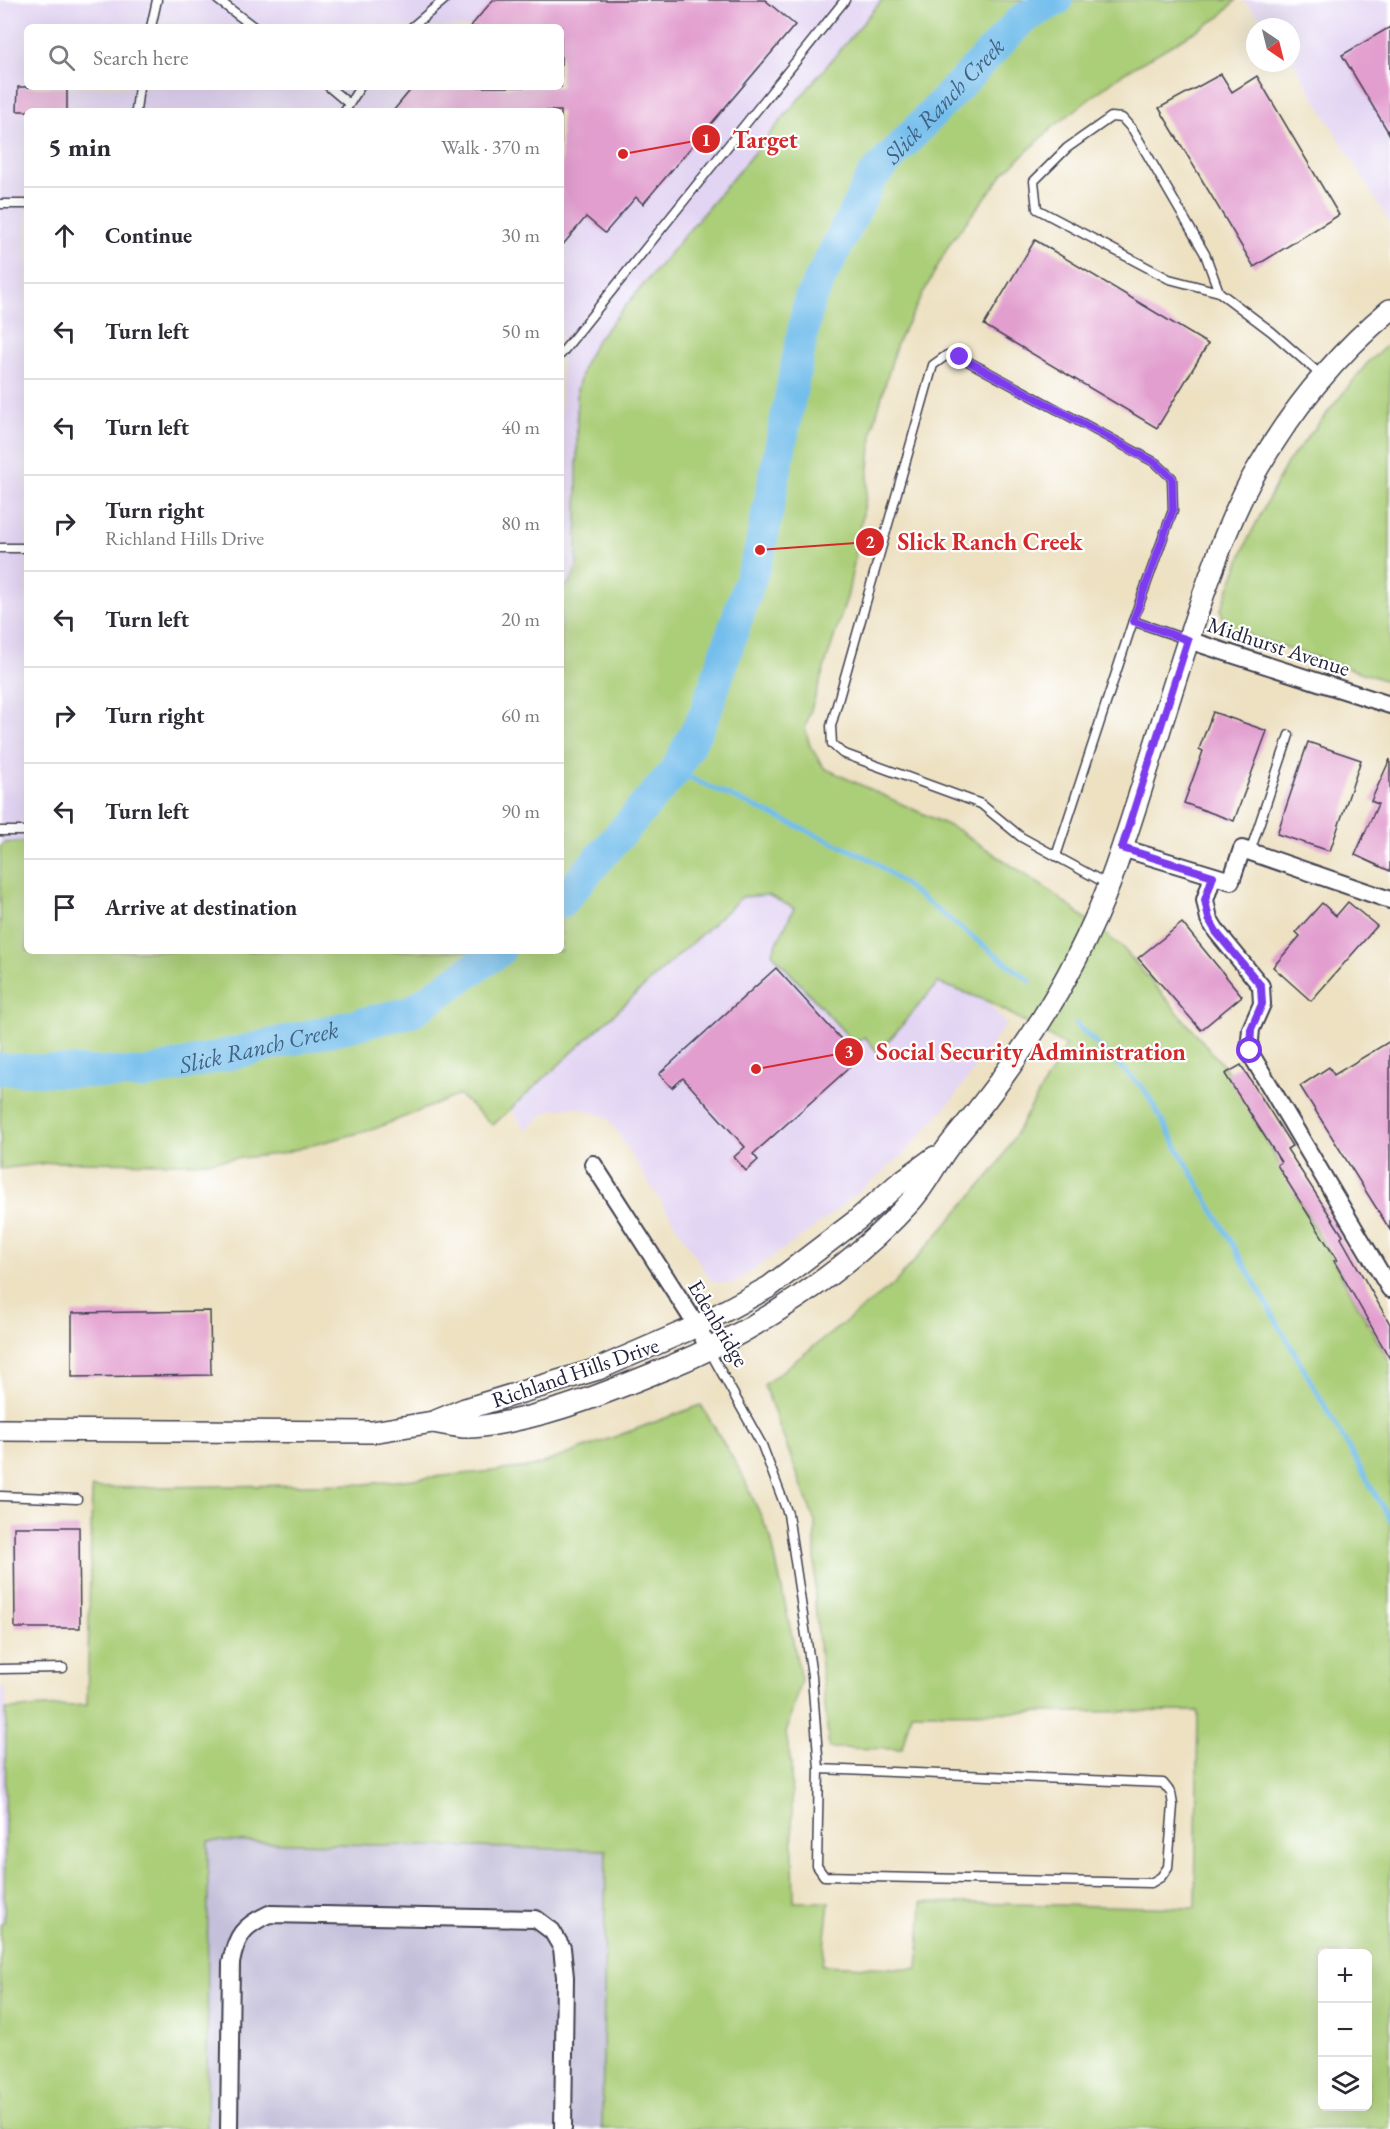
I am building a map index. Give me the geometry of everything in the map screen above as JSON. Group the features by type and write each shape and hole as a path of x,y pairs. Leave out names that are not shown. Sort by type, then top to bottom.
{"street":[{"name":"Richland Hills Drive","path":"433,1422 467,1428 534,1417 608,1394 709,1349 793,1299 866,1245 914,1198 948,1148 994,1092 1029,1041 1087,938 1122,848 1188,640 1225,535 1254,473 1322,376 1390,310"},
{"name":"Midhurst Avenue","path":"1188,640 1390,705"},
{"path":"1122,848 1231,881 1242,849 1390,900"},
{"path":"1213,876 1205,900 1209,919 1217,933 1261,986 1262,1004 1251,1029 1250,1051 1390,1289"},
{"name":"Richland Hills Drive","path":"0,1430 372,1432 433,1422 465,1409 598,1369 697,1326 769,1287 948,1148"},
{"name":"Edenbridge","path":"593,1164 697,1326 709,1349"},
{"path":"229,2129 231,1963 235,1941 251,1922 269,1914 536,1919 552,1931 562,1948 565,1977 563,2129"}],"lane":[{"path":"153,24 157,0"},
{"path":"218,0 250,24"},
{"path":"416,24 444,0"},
{"path":"564,350 845,0"},
{"path":"136,108 139,90"},
{"path":"332,90 347,107 358,90"},
{"path":"1219,292 1205,254 1133,130 1122,118 1111,117 1067,148 1034,181 1036,209 1169,279 1219,292 1272,332 1322,376"},
{"path":"0,204 24,204"},
{"path":"1056,856 1133,621 1173,510 1172,478 1156,463 960,357 947,355 933,364 831,726 832,744 842,753 981,804 1021,837 1108,885"},
{"path":"0,548 24,548"},
{"path":"1133,621 1188,640"},
{"path":"1250,852 1289,735"},
{"path":"0,831 24,831"},
{"name":"Edenbridge","path":"709,1349 762,1445 788,1514 812,1676 819,1769 817,1866 824,1876 1151,1883 1161,1877 1168,1868 1173,1805 1171,1793 1163,1784 819,1769"},
{"path":"0,1496 77,1499"},
{"path":"0,1669 63,1668"}],"shaded area":[{"path":"0,0 886,0 592,553 564,594 564,108 24,108 24,909 0,916"},
{"path":"1242,0 1390,0 1390,224 1299,72 1300,18 1261,18"},
{"path":"734,875 975,988 1006,1024 955,1096 902,1156 818,1225 733,1284 712,1282 607,1117 574,1107 549,1110 526,1130 497,1089"},
{"path":"0,1688 6,1688 4,1922 0,1925"},
{"path":"208,1841 606,1850 602,2129 207,2129"}],"green space":[{"path":"882,0 1236,0 1220,17 1122,74 1052,128 1004,173 950,243 897,343 873,427 866,497 848,594 805,728 810,746 824,768 958,830 1050,891 1122,947 1226,1069 1390,1363 1390,2129 602,2129 606,1850 208,1841 207,2129 0,2129 0,1925 4,1922 6,1709 87,1705 92,1488 365,1484 533,1467 701,1405 741,1472 771,1538 801,1679 786,1733 791,1765 794,1902 829,1902 822,1965 918,1969 922,1902 1195,1908 1198,1711 911,1713 902,1749 829,1748 815,1603 815,1522 764,1385 893,1285 996,1168 1066,1046 990,1002 938,983 878,1053 865,1037 854,1043 772,953 794,908 768,895 742,897 493,1125 459,1095 374,1129 278,1154 194,1163 56,1162 0,1169 0,846 4,843 24,841 24,954 564,954 564,587 570,582 577,568 577,390 584,364 597,340"},
{"path":"1390,343 1390,682 1224,627 1221,609 1248,539 1287,463 1369,361"}],"building":[{"path":"493,0 765,0 795,25 643,204 636,197 605,233 586,217 564,243 564,108 396,108 410,90 564,90 564,24 473,24"},
{"path":"1390,27 1390,135 1342,55"},
{"path":"1221,74 1232,92 1257,76 1339,215 1254,267 1159,108"},
{"path":"18,87 24,87 24,90 67,90 67,108 24,108 24,111 17,111"},
{"path":"1035,240 1208,344 1157,428 984,325"},
{"path":"1213,712 1267,731 1234,821 1184,803 1203,751 1199,749"},
{"path":"1308,742 1361,760 1330,851 1277,834"},
{"path":"1390,759 1390,871 1355,855 1378,804 1371,801"},
{"path":"1348,902 1377,926 1311,1001 1273,967 1300,936 1296,932 1322,903 1336,916"},
{"path":"1182,923 1242,996 1201,1030 1138,958"},
{"path":"776,968 859,1059 753,1154 758,1160 746,1171 734,1157 745,1147 683,1078 672,1088 659,1074"},
{"path":"1390,1041 1390,1230 1300,1086 1329,1067 1334,1075"},
{"path":"1241,1065 1292,1146 1287,1149 1343,1236 1341,1238 1390,1324 1390,1359 1334,1261 1337,1260 1277,1165 1281,1162 1225,1074"},
{"path":"210,1311 211,1375 72,1377 72,1313"},
{"path":"14,1527 79,1527 80,1628 15,1628"}],"waterway":[{"name":"Slick Ranch Creek","path":"564,899 675,771 705,714 760,550 809,301 872,177 1022,19 1057,0"},
{"path":"675,771 872,860 1030,981"},
{"name":"Slick Ranch Creek","path":"0,1069 144,1074 411,1012 495,954"},
{"path":"1076,1024 1144,1089 1390,1520"}],"place":[{"name":"Target","path":"623,154"},
{"name":"Slick Ranch Creek","path":"760,550"},
{"name":"Social Security Administration","path":"756,1069"}],"route":[{"path":"960,357 1156,463 1172,478 1173,510 1133,621 1188,640 1122,848 1213,876 1205,900 1209,919 1217,933 1261,986 1262,1004 1251,1029 1250,1051"}]}
